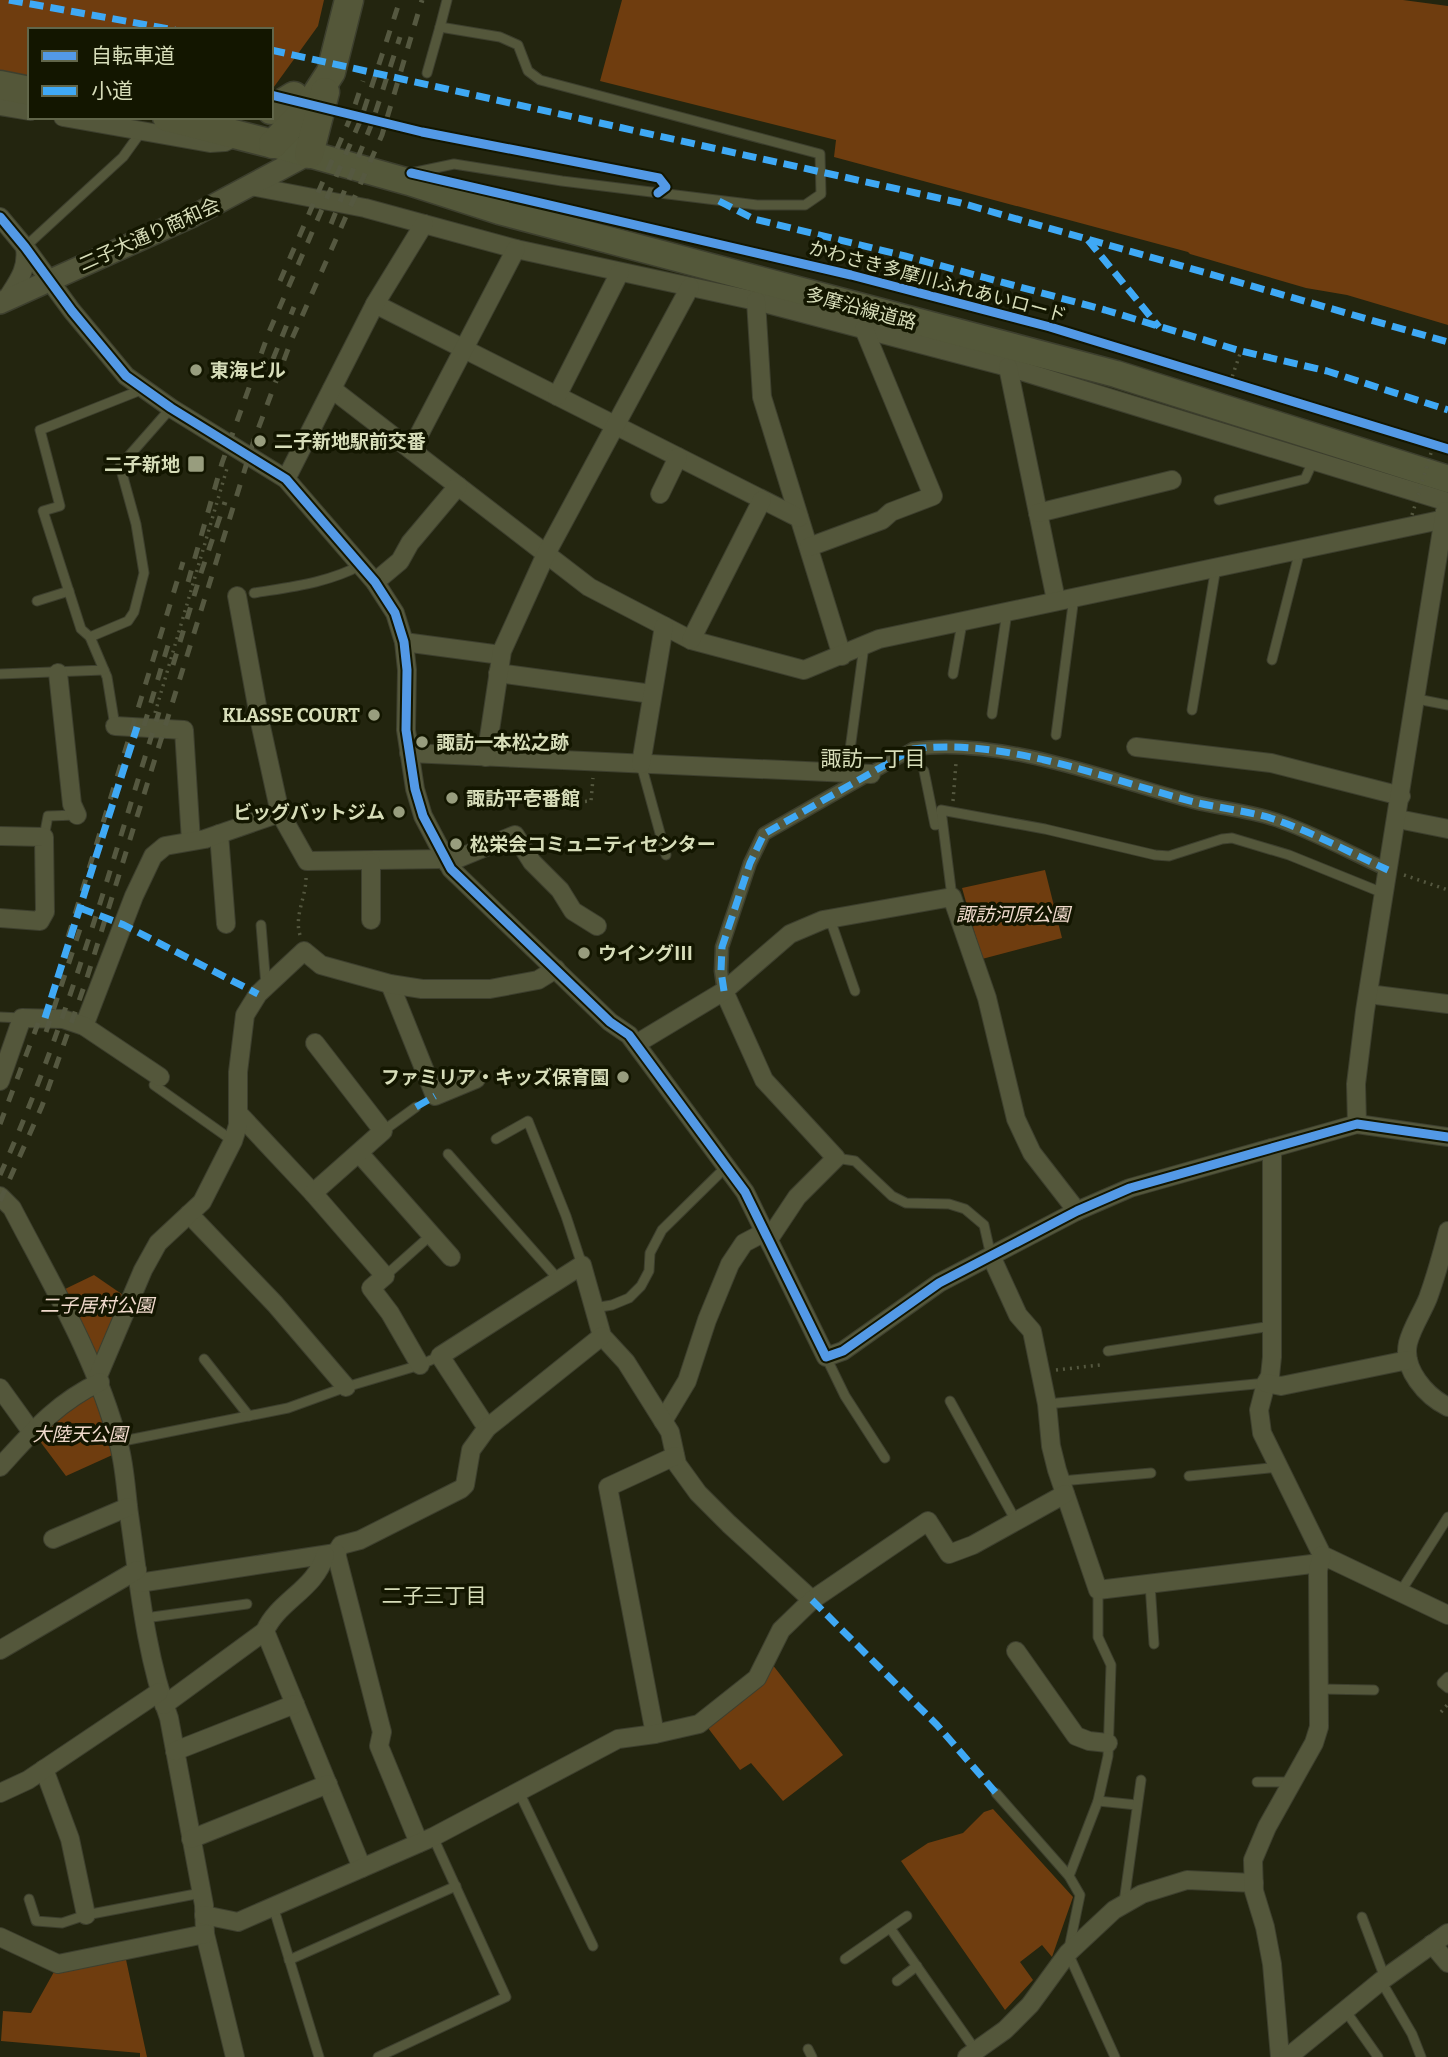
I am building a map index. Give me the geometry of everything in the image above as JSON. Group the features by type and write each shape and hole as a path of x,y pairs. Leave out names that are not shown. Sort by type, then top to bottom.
{"highway":[{"path":"176,119 195,123 247,126 289,120 331,72 349,0"},
{"path":"289,120 341,33"},
{"path":"0,85 28,91"},
{"path":"289,120 309,154"}],"main road":[{"name":"多摩沿線道路","path":"289,120 309,154 499,211 1116,374 1447,500"}],"street":[{"path":"0,106 28,111"},
{"path":"74,119 210,143 225,142 247,126"},
{"path":"289,120 270,164 256,184 352,205 516,249 756,301 1008,367 1447,500"},
{"name":"二子大通り商和会","path":"4,300 193,216 309,154"},
{"path":"0,217 126,376 171,408 286,478 375,582 395,613 404,642 408,753 423,816 446,861 610,1022 629,1035 636,1044 745,1192 826,1357 843,1351 939,1283 1077,1211 1130,1188 1357,1124 1448,1137"},
{"path":"286,478 375,304 424,224"},
{"path":"4,300 24,272 27,261 25,247"},
{"path":"411,450 516,249"},
{"path":"557,396 620,272"},
{"path":"486,757 500,664 546,554 690,287"},
{"path":"756,301 762,397 842,656"},
{"path":"375,304 799,518"},
{"path":"808,547 882,520 891,512 933,496 864,329"},
{"path":"1008,367 1056,600"},
{"path":"332,388 589,587 691,640 804,670 879,639 1300,550 1447,500"},
{"path":"660,494 678,457"},
{"path":"1038,513 1172,480"},
{"path":"375,582 400,561 410,543 458,486"},
{"path":"691,640 762,500"},
{"path":"1357,1124 1356,1084 1368,994 1447,500"},
{"path":"245,594 260,722 280,813 307,861 446,861 515,835 573,911 597,926"},
{"path":"640,764 664,626"},
{"path":"404,642 652,694"},
{"path":"58,673 72,804 77,815"},
{"path":"115,726 184,730 191,841"},
{"path":"663,1422 687,1381 730,1264 744,1243 767,1236 796,1197 836,1158 764,1080 724,991 722,947 750,863 764,834 913,750 942,746 984,749 1075,767 1193,801 1280,821 1388,870"},
{"path":"1136,747 1271,763 1401,796"},
{"path":"408,753 871,774"},
{"path":"84,1026 134,896 153,856 165,846 219,834 280,813"},
{"path":"1398,819 1448,829"},
{"path":"219,834 226,924"},
{"path":"0,836 44,837 45,912 40,920 0,918"},
{"path":"371,862 371,920"},
{"path":"636,1044 724,991 790,934 830,919 952,897 987,998 1016,1119 1032,1153 1077,1211"},
{"path":"0,1467 31,1431 99,1379 143,1270 158,1243 202,1202 233,1141 238,1125 237,1072 245,1015 258,994 304,951 321,965 390,984 422,989 490,989 538,980 556,969"},
{"path":"390,984 435,1097 476,1079"},
{"path":"1368,994 1448,1004"},
{"path":"0,1081 22,1018 63,1019 84,1026 160,1077"},
{"path":"313,1193 383,1131 315,1043"},
{"path":"238,1113 313,1193 385,1276 371,1289 390,1313 420,1365"},
{"path":"1272,1148 1272,1357 1270,1376 1259,1410 1259,1421 1262,1433 1321,1559 1318,1570 1320,1689 1316,1735 1253,1860 1254,1883 1272,1964 1280,2057"},
{"path":"359,1153 451,1257"},
{"path":"0,1196 12,1208 99,1379 118,1442 145,1618 175,1751 201,1893 205,1934 234,2057"},
{"path":"189,1214 275,1304 345,1387"},
{"path":"1448,1231 1437,1274 1407,1345 1408,1360 1416,1378 1426,1392 1448,1407"},
{"path":"991,1256 1018,1315 1032,1331 1048,1404 1051,1446 1098,1590 1321,1559 1401,1591 1448,1615"},
{"path":"487,1428 440,1356 582,1265 602,1336 626,1362 670,1432 677,1464 698,1493 813,1600"},
{"path":"3,1785 44,1769 162,1699 265,1632 270,1621 309,1583 341,1545 360,1540 461,1489 465,1485 471,1450 487,1428 602,1336"},
{"path":"1266,1383 1280,1386 1408,1360"},
{"path":"0,1388 31,1431"},
{"path":"655,1734 608,1488 675,1456"},
{"path":"204,1915 239,1922 426,1840 618,1739 699,1724 757,1678 781,1630 813,1600 928,1521 949,1554 973,1545 1016,1521 1063,1487"},
{"path":"53,1539 128,1507"},
{"path":"0,1650 138,1577 331,1554"},
{"path":"331,1554 382,1732 379,1745 426,1840"},
{"path":"265,1632 362,1868"},
{"path":"1016,1651 1076,1736 1089,1741 1108,1743"},
{"path":"175,1751 295,1703"},
{"path":"44,1769 70,1839 86,1915"},
{"path":"191,1839 328,1784"},
{"path":"972,2054 1006,2030 1031,2005 1068,1953 1114,1910 1142,1895 1187,1880 1254,1883"},
{"path":"1288,2057 1383,1980 1448,1933"},
{"path":"0,1937 58,1964 205,1934"},
{"path":"1432,1944 1448,1963"}],"lane":[{"path":"427,73 447,0"},
{"path":"409,182 411,173 454,164 562,181 757,205 805,205 821,194 820,154 540,79 528,71 518,45 500,37 440,27"},
{"path":"25,247 123,157 141,132"},
{"path":"115,726 107,677 90,637 82,629 43,511 60,506 40,430 143,387"},
{"path":"90,637 128,621 134,612 144,573 136,524 120,466 171,408"},
{"path":"1219,500 1305,479 1314,459"},
{"path":"1272,660 1300,550"},
{"path":"245,594 310,583 348,572 361,565"},
{"path":"1192,710 1216,567"},
{"path":"37,601 69,590"},
{"path":"1056,735 1074,597"},
{"path":"992,714 1007,612"},
{"path":"953,674 962,623"},
{"path":"847,772 864,646"},
{"path":"0,674 104,670"},
{"path":"1417,699 1448,705"},
{"path":"640,764 666,855"},
{"path":"924,771 935,825 942,824"},
{"path":"952,897 941,810 1045,829 1155,855 1169,856 1232,838 1289,855 1383,893"},
{"path":"44,837 48,816 77,815"},
{"path":"830,919 855,991"},
{"path":"261,925 266,988"},
{"path":"0,1017 22,1018"},
{"path":"160,1077 154,1085 233,1141"},
{"path":"383,1131 416,1107"},
{"path":"496,1139 528,1121 566,1216 582,1265"},
{"path":"448,1154 559,1280"},
{"path":"836,1158 855,1161 892,1196 906,1203 949,1204 965,1209 984,1225 991,1256"},
{"path":"594,1308 629,1298 641,1286 649,1271 650,1253 662,1230 726,1167"},
{"path":"385,1276 431,1235"},
{"path":"1108,1351 1272,1326"},
{"path":"118,1442 289,1408 440,1356"},
{"path":"826,1357 845,1396 885,1458"},
{"path":"204,1359 249,1416"},
{"path":"1048,1404 1266,1383"},
{"path":"950,1401 1016,1521"},
{"path":"1189,1476 1279,1467"},
{"path":"1063,1487 1151,1473"},
{"path":"1401,1591 1448,1517"},
{"path":"1150,1584 1154,1644"},
{"path":"1069,1876 1098,1801 1108,1756 1111,1665 1098,1637 1098,1590"},
{"path":"145,1618 247,1604"},
{"path":"1448,1677 1442,1683 1448,1688"},
{"path":"1320,1689 1374,1690"},
{"path":"1124,1904 1140,1780"},
{"path":"1257,1782 1292,1782"},
{"path":"519,1792 593,1946"},
{"path":"996,1793 1069,1876 1080,1895 1068,1953 1115,2057"},
{"path":"1098,1801 1137,1805"},
{"path":"378,2057 506,1997 456,1886 426,1840"},
{"path":"289,1960 456,1886"},
{"path":"29,1899 36,1921 62,1923 86,1915 201,1893"},
{"path":"273,1906 318,2057"},
{"path":"845,1959 908,1916"},
{"path":"1362,1917 1383,1980 1412,2034 1421,2057"},
{"path":"890,1928 972,2054"},
{"path":"897,1980 917,1966"},
{"path":"1345,2010 1378,2057"}],"path":[{"path":"1230,383 1241,351"},
{"path":"1217,379 1243,387"},
{"path":"1412,515 1433,449 1423,442"},
{"path":"150,728 225,475"},
{"path":"951,812 958,747"},
{"path":"578,802 591,802 594,762"},
{"path":"304,951 298,930 298,915 306,891 307,861"},
{"path":"1388,870 1448,890"},
{"path":"1040,1372 1100,1364 1108,1351"},
{"path":"1441,1712 1448,1704"}],"green space":[{"path":"0,0 324,0 318,26 273,88 273,28 28,28 28,77 0,71"},
{"path":"622,0 1403,0 1448,6 1448,325 1347,295 1306,288 1188,252 834,157 836,140 600,81"},
{"name":"諏訪河原公園","path":"1045,870 1062,938 982,959 962,888"},
{"name":"二子居村公園","path":"94,1275 126,1297 103,1354 93,1354 63,1290"},
{"name":"大陸天公園","path":"99,1385 119,1452 66,1476 33,1432"},
{"path":"772,1664 843,1755 783,1801 751,1763 740,1770 708,1728 762,1683"},
{"path":"993,1809 1073,1897 1052,1957 1042,1945 1020,1962 1033,1980 1005,2010 901,1861 928,1843 963,1833 984,1812"},
{"path":"125,1955 147,2057 140,2057 140,2053 1,2041 3,2011 31,2013 55,1970"}],"railway":[{"path":"188,582 222,463 269,332 361,119 400,0"},
{"path":"0,1201 42,1106 86,981 254,440 291,341 382,135 422,0"},
{"path":"331,224 372,123 400,37"},
{"path":"280,281 352,114 363,81"},
{"path":"273,359 294,307"},
{"path":"173,665 225,502"},
{"path":"68,937 183,562"},
{"path":"144,726 168,645"},
{"path":"0,1175 67,1004 159,712"},
{"path":"46,1032 81,926"},
{"path":"0,1124 42,1013"}],"marked path":[{"path":"9,0 164,28"},
{"path":"273,50 961,203 1448,342"},
{"path":"719,201 754,219 905,256 1105,310 1241,351 1327,371 1448,410"},
{"path":"1088,240 1159,327"},
{"path":"45,1018 137,727"},
{"path":"724,991 722,947 750,863 764,834 913,749 983,749 1055,762 1194,802 1271,818 1388,870"},
{"path":"80,908 124,925 258,994"},
{"path":"416,1107 435,1096"},
{"path":"812,1600 937,1725 996,1793"}],"cycle path":[{"path":"273,95 422,132 659,178 666,187 658,193"},
{"name":"かわさき多摩川ふれあいロード","path":"411,173 851,275 1050,327 1448,449"},
{"path":"0,217 126,376 171,408 286,479 375,582 395,613 404,642 407,670 406,730 415,789 423,816 451,869 610,1022 629,1035 745,1192 826,1357 843,1351 939,1283 1077,1211 1130,1188 1357,1124 1448,1137"}],"place":[{"name":"東海ビル","path":"196,370"},
{"name":"二子新地駅前交番","path":"260,441"},
{"name":"二子新地","path":"196,464"},
{"name":"KLASSE COURT","path":"374,715"},
{"name":"諏訪一本松之跡","path":"422,742"},
{"name":"諏訪平壱番館","path":"452,798"},
{"name":"ビッグバットジム","path":"399,812"},
{"name":"松栄会コミュニティセンター","path":"456,844"},
{"name":"ウイングⅢ","path":"584,953"},
{"name":"ファミリア・キッズ保育園","path":"623,1077"}],"district":[{"name":"諏訪一丁目","path":"873,759"},
{"name":"二子三丁目","path":"434,1596"}]}
